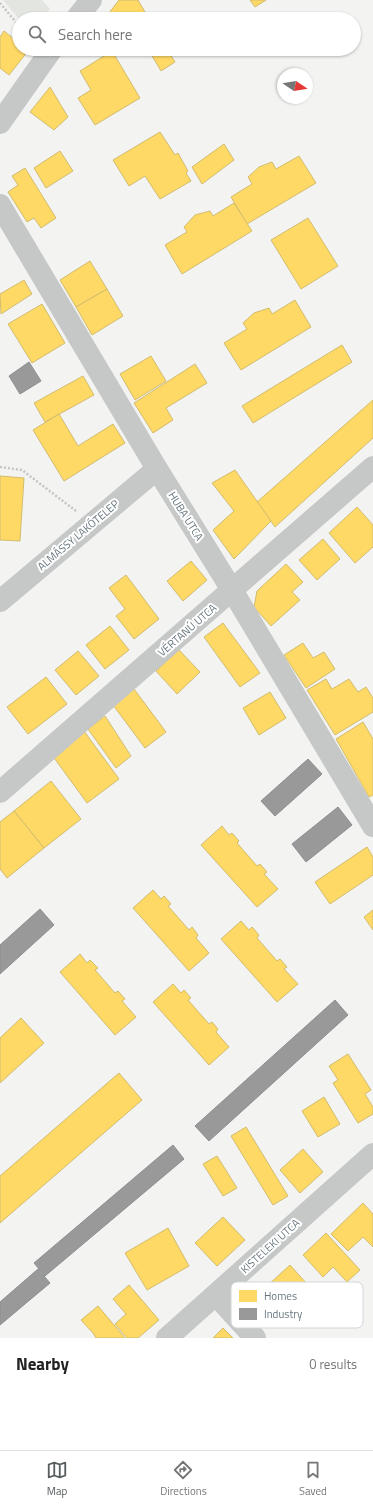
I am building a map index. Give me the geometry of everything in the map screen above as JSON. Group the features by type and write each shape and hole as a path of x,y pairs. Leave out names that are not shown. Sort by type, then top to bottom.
{"street":[{"path":"82,12 91,0"},
{"path":"0,123 47,56"},
{"name":"HUBA UTCA","path":"0,205 157,469 232,590 373,826"},
{"name":"VÉRTANÚ UTCA","path":"0,792 373,467"},
{"name":"ALMÁSSY LAKÓTELEP","path":"0,600 157,469"},
{"name":"KISTELEKI UTCA","path":"167,1338 373,1154"},
{"path":"216,1294 231,1311"},
{"path":"246,1328 255,1338"}],"path":[{"path":"0,3 12,18"},
{"path":"0,467 22,470 92,524"}],"shaded area":[{"path":"3,0 42,0 50,9 48,12 13,12"}],"building: Homes":[{"path":"119,0 138,0 145,12 110,12"},
{"path":"250,0 266,0 255,7"},
{"path":"4,31 12,37 12,56 24,56 9,75 0,68 0,37"},
{"path":"104,56 115,56 140,98 95,125 78,98 91,90 80,71"},
{"path":"152,56 171,56 175,62 161,71"},
{"path":"50,87 68,117 54,130 30,112"},
{"path":"160,132 175,155 178,153 188,171 186,173 191,181 160,199 145,176 129,186 113,160"},
{"path":"224,144 234,160 202,184 192,167"},
{"path":"60,151 73,171 46,188 34,168"},
{"path":"299,156 316,183 247,224 231,197 252,184 248,177 259,167 272,162 276,169"},
{"path":"25,168 56,218 41,228 34,218 27,222 8,192 18,185 12,176"},
{"path":"234,203 252,231 182,274 165,245 187,232 184,227 195,215 210,211 213,216"},
{"path":"308,218 338,266 301,289 271,240"},
{"path":"90,261 107,289 76,307 60,280"},
{"path":"24,280 32,294 1,314 0,294"},
{"path":"107,289 123,316 92,335 76,307"},
{"path":"295,300 311,327 241,370 224,343 247,329 243,323 254,313 269,308 272,314"},
{"path":"42,304 65,343 32,363 8,324"},
{"path":"342,345 352,362 253,423 242,406"},
{"path":"151,356 166,381 135,400 120,374"},
{"path":"195,364 207,383 166,408 173,420 153,433 134,403"},
{"path":"83,376 94,395 45,422 34,403"},
{"path":"373,400 373,438 275,527 257,502"},
{"path":"59,414 78,446 113,424 125,443 64,481 33,430"},
{"path":"235,470 271,521 234,559 213,530 234,511 212,483"},
{"path":"0,476 24,478 20,541 0,540"},
{"path":"357,507 373,525 373,547 355,563 329,533"},
{"path":"323,539 340,559 317,580 299,560"},
{"path":"191,561 207,580 183,601 167,581"},
{"path":"286,564 303,582 292,592 300,600 271,626 254,607 257,591"},
{"path":"126,575 159,619 134,639 116,616 125,609 109,588"},
{"path":"223,623 260,673 240,687 204,637"},
{"path":"110,626 129,650 105,669 86,645"},
{"path":"303,643 313,658 324,652 335,669 306,688 284,655"},
{"path":"179,650 200,672 177,694 156,671"},
{"path":"78,651 99,676 76,695 55,670"},
{"path":"46,677 67,704 28,734 7,707"},
{"path":"326,679 332,689 349,679 358,692 366,687 373,698 373,712 335,735 307,690"},
{"path":"134,689 166,732 145,748 113,705"},
{"path":"270,692 286,718 259,735 243,708"},
{"path":"105,716 131,756 116,768 88,729"},
{"path":"363,722 373,739 373,795 369,797 336,739"},
{"path":"84,731 119,779 87,803 52,755"},
{"path":"51,781 81,819 44,848 14,811"},
{"path":"14,811 44,848 7,878 0,869 0,822"},
{"path":"222,826 229,835 232,833 239,841 237,843 257,866 260,864 267,872 264,874 278,889 257,907 201,845"},
{"path":"367,847 373,857 373,875 330,904 315,882"},
{"path":"153,890 161,899 164,896 171,904 168,906 189,930 192,927 198,935 196,938 209,953 189,971 133,908"},
{"path":"373,910 373,930 364,917"},
{"path":"241,921 249,930 252,927 259,935 257,938 277,961 280,959 287,967 284,969 298,984 277,1002 221,939"},
{"path":"80,954 87,963 90,960 98,968 95,970 115,993 118,991 125,999 122,1001 136,1017 115,1035 60,972"},
{"path":"173,984 181,993 184,990 191,998 188,1000 209,1024 212,1022 218,1029 216,1032 229,1047 209,1065 153,1002"},
{"path":"21,1018 44,1043 0,1083 0,1038"},
{"path":"348,1054 371,1090 365,1094 373,1107 373,1114 358,1123 333,1083 338,1080 329,1066"},
{"path":"119,1073 142,1100 0,1223 0,1176"},
{"path":"324,1097 340,1124 318,1137 302,1111"},
{"path":"246,1127 288,1196 273,1205 231,1136"},
{"path":"303,1149 323,1172 300,1193 280,1170"},
{"path":"217,1156 237,1188 223,1196 203,1164"},
{"path":"363,1203 373,1214 373,1247 363,1237 348,1251 331,1234"},
{"path":"223,1217 245,1240 217,1266 195,1243"},
{"path":"168,1228 189,1266 147,1290 125,1253"},
{"path":"326,1233 360,1270 347,1282 333,1267 323,1277 303,1255"},
{"path":"290,1265 305,1282 271,1282"},
{"path":"129,1285 159,1320 138,1338 127,1338 115,1324 126,1314 113,1299"},
{"path":"98,1306 125,1338 96,1338 81,1320"},
{"path":"223,1328 233,1338 213,1338"}],"building: Industry":[{"path":"29,362 41,381 20,394 9,376"},
{"path":"308,759 322,774 275,816 261,801"},
{"path":"338,807 352,825 306,862 292,844"},
{"path":"40,909 54,925 0,974 0,945"},
{"path":"335,1000 348,1015 209,1141 195,1126"},
{"path":"173,1145 184,1159 45,1276 34,1263"},
{"path":"38,1269 50,1283 0,1325 0,1302"}]}
